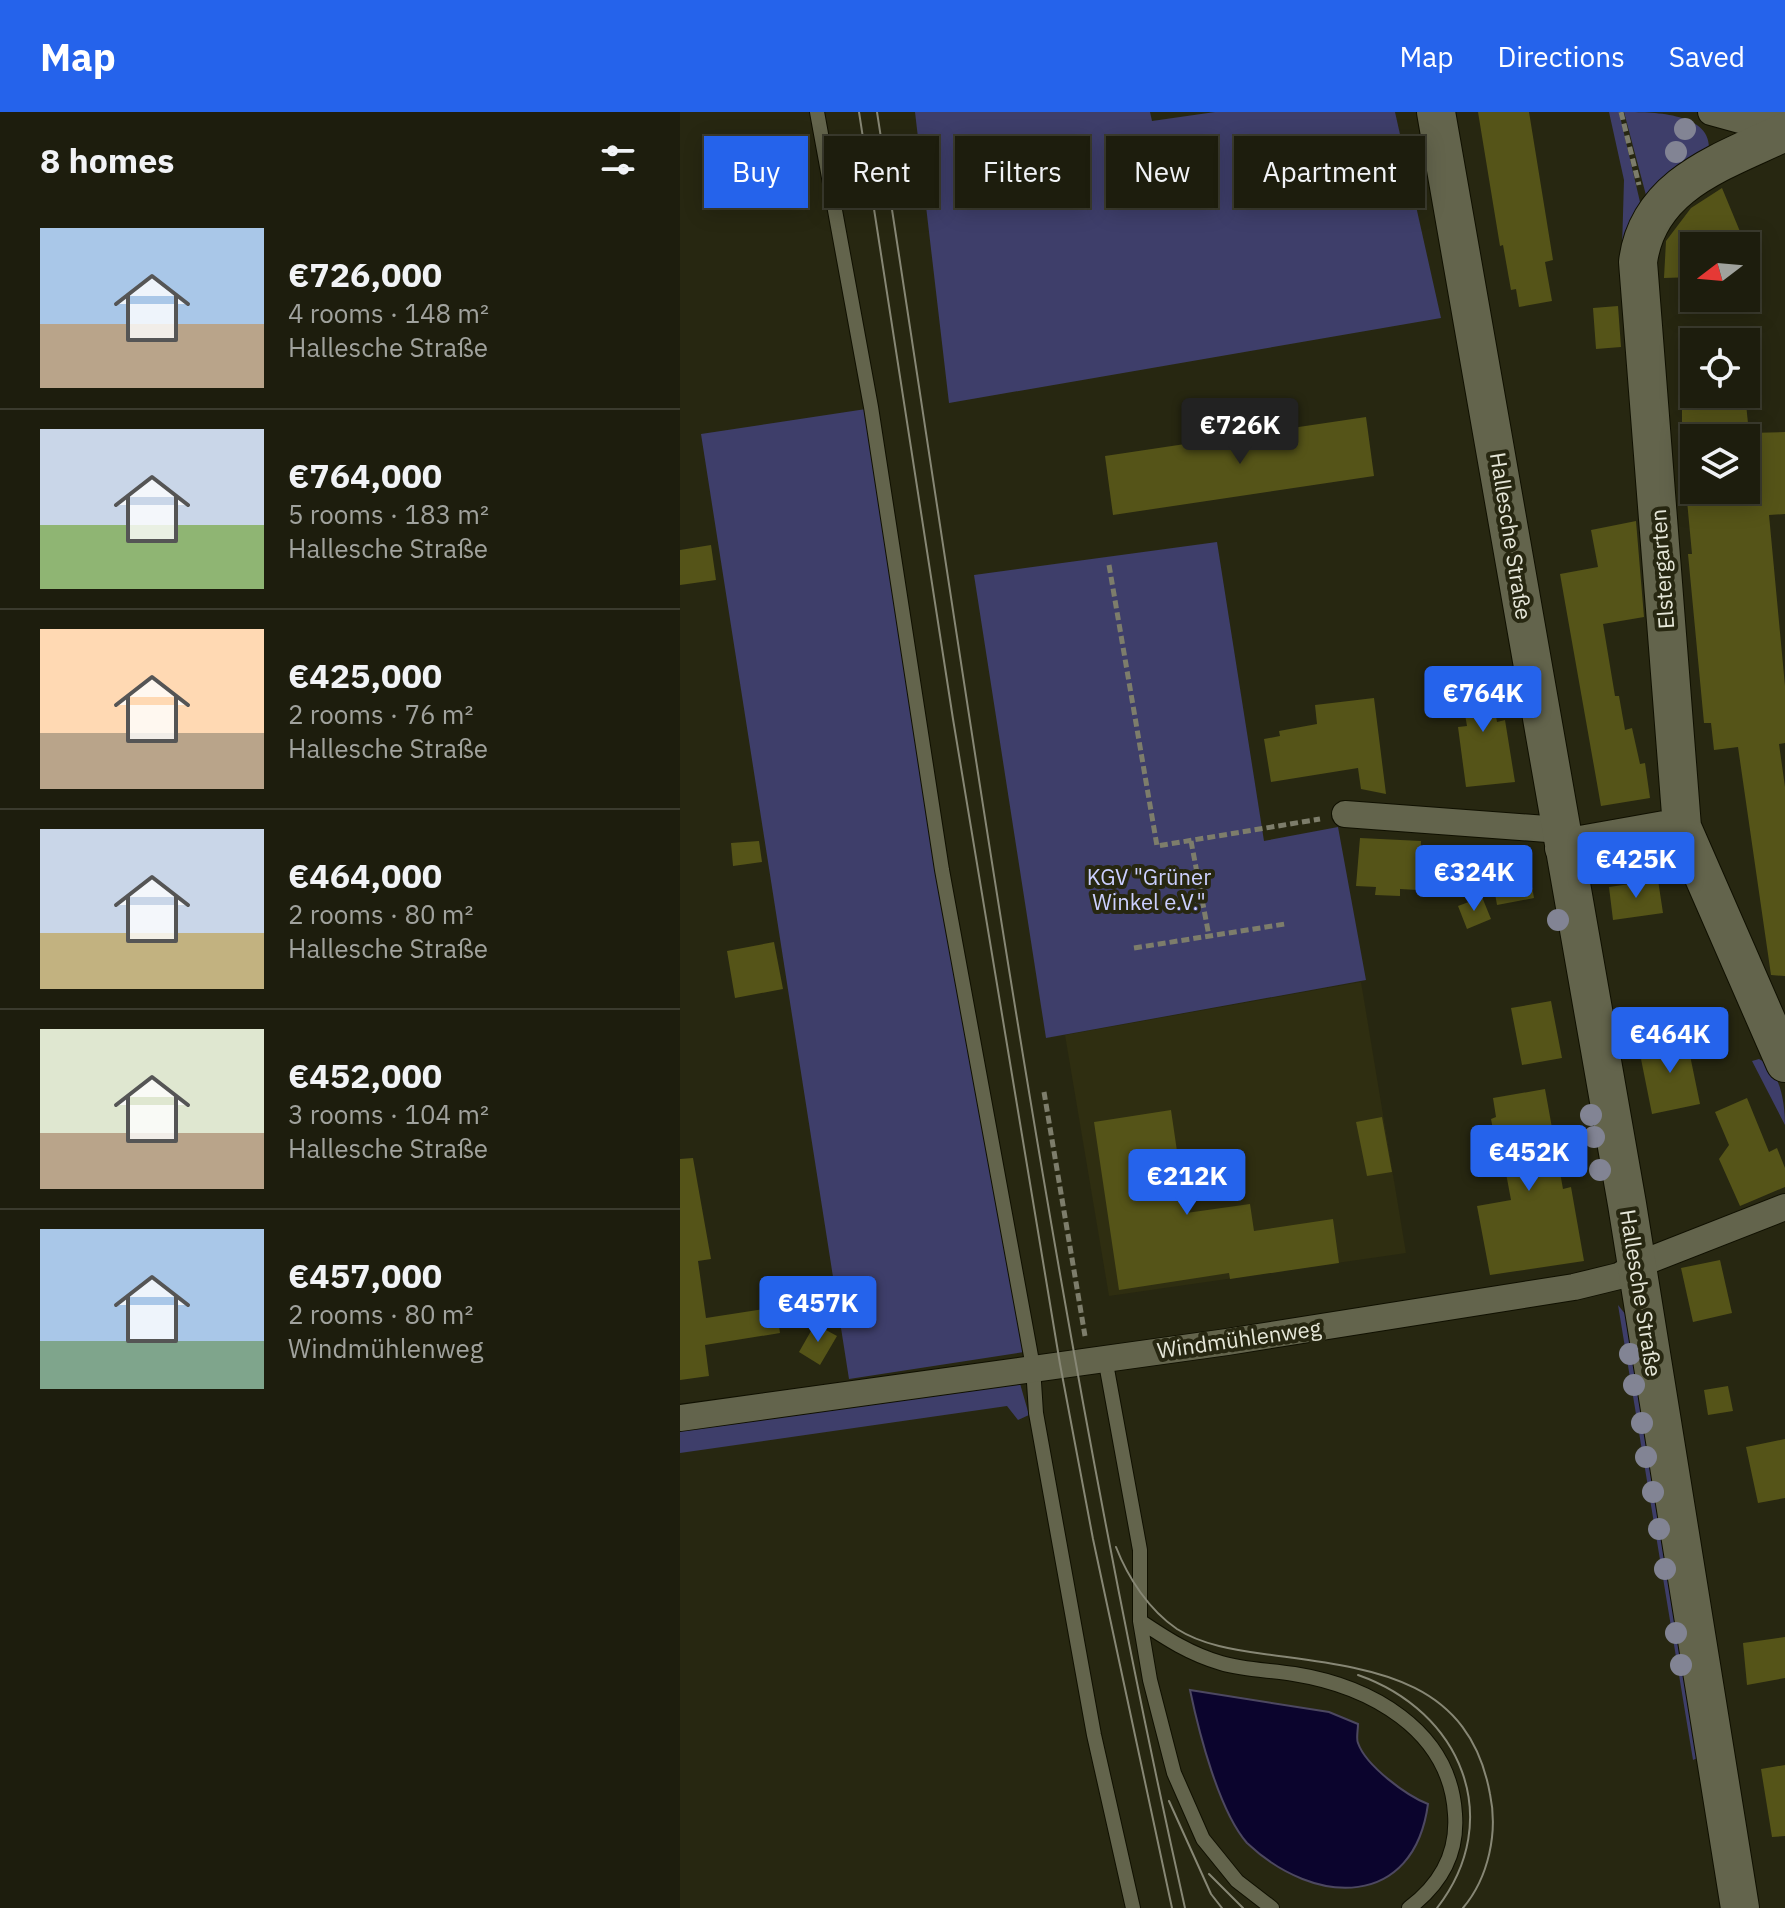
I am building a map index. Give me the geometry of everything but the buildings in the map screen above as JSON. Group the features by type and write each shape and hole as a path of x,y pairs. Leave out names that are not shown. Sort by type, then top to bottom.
{"street":[{"name":"Hallesche Straße","path":"1436,112 1637,1265 1740,1908"},
{"path":"1711,112 1740,120 1785,124"},
{"name":"Elstergarten","path":"1785,132 1703,171 1674,192 1652,216 1641,237 1638,262 1682,827 1785,1063"},
{"path":"1345,814 1562,839 1682,827"},
{"name":"Windmühlenweg","path":"680,1418 1574,1287 1619,1276 1637,1265 1785,1207"}],"lane":[{"path":"817,112 871,407 942,870 1033,1367 1036,1413 1094,1735 1133,1908"},
{"path":"1097,1359 1140,1550 1140,1621 1150,1680 1174,1773 1203,1839 1237,1881 1272,1908"},
{"path":"1140,1621 1185,1651 1225,1665 1344,1685 1385,1705 1419,1729 1442,1762 1454,1793 1456,1828 1448,1866 1428,1894 1409,1908"}],"path":[{"path":"1621,112 1641,195 1652,216"},
{"path":"1109,565 1157,846 1345,814"},
{"path":"1191,841 1209,936"},
{"path":"1134,948 1285,924"},
{"path":"1044,1092 1097,1359"}],"shaded area":[{"path":"1361,982 1406,1253 1109,1296 1065,1035"},
{"path":"1190,1690 1329,1712 1358,1724 1357,1741 1369,1761 1399,1787 1428,1804 1419,1838 1404,1863 1383,1879 1358,1887 1331,1887 1302,1879 1274,1864 1247,1843 1219,1792"}],"green space":[{"path":"915,112 1150,112 1152,121 1215,112 1395,112 1400,136 1234,136 1234,208 1416,208 1441,318 949,403 926,208 939,208 939,136 918,136"},
{"path":"1609,112 1619,112 1640,202 1622,248 1624,180"},
{"path":"1624,112 1663,114 1689,121 1700,127 1707,136 1709,148 1647,199"},
{"path":"866,409 1024,1352 849,1379 701,434"},
{"name":"KGV \"Grüner Winkel e.V.\"","path":"1217,542 1264,841 1338,827 1366,980 1046,1038 974,575"},
{"path":"1759,1059 1776,1078 1784,1107 1785,1125 1752,1061"},
{"path":"1618,1305 1630,1320 1702,1756 1693,1760"},
{"path":"1019,1380 1029,1415 1018,1420 1007,1406 680,1453 680,1431"}],"tram line":[{"path":"859,112 953,719 1060,1364 1093,1539 1172,1908"},
{"path":"877,112 980,788 1054,1237 1137,1685 1185,1908"},
{"path":"1116,1547 1133,1582 1149,1603 1187,1635 1230,1649 1374,1673 1406,1684 1435,1700 1459,1723 1478,1754 1490,1794 1493,1823 1485,1868 1463,1908"},
{"path":"1358,1675 1394,1692 1424,1714 1446,1741 1462,1772 1469,1805 1468,1839 1458,1874 1437,1908"},
{"path":"1169,1801 1211,1894 1222,1908"},
{"path":"1209,1874 1243,1908"}]}
